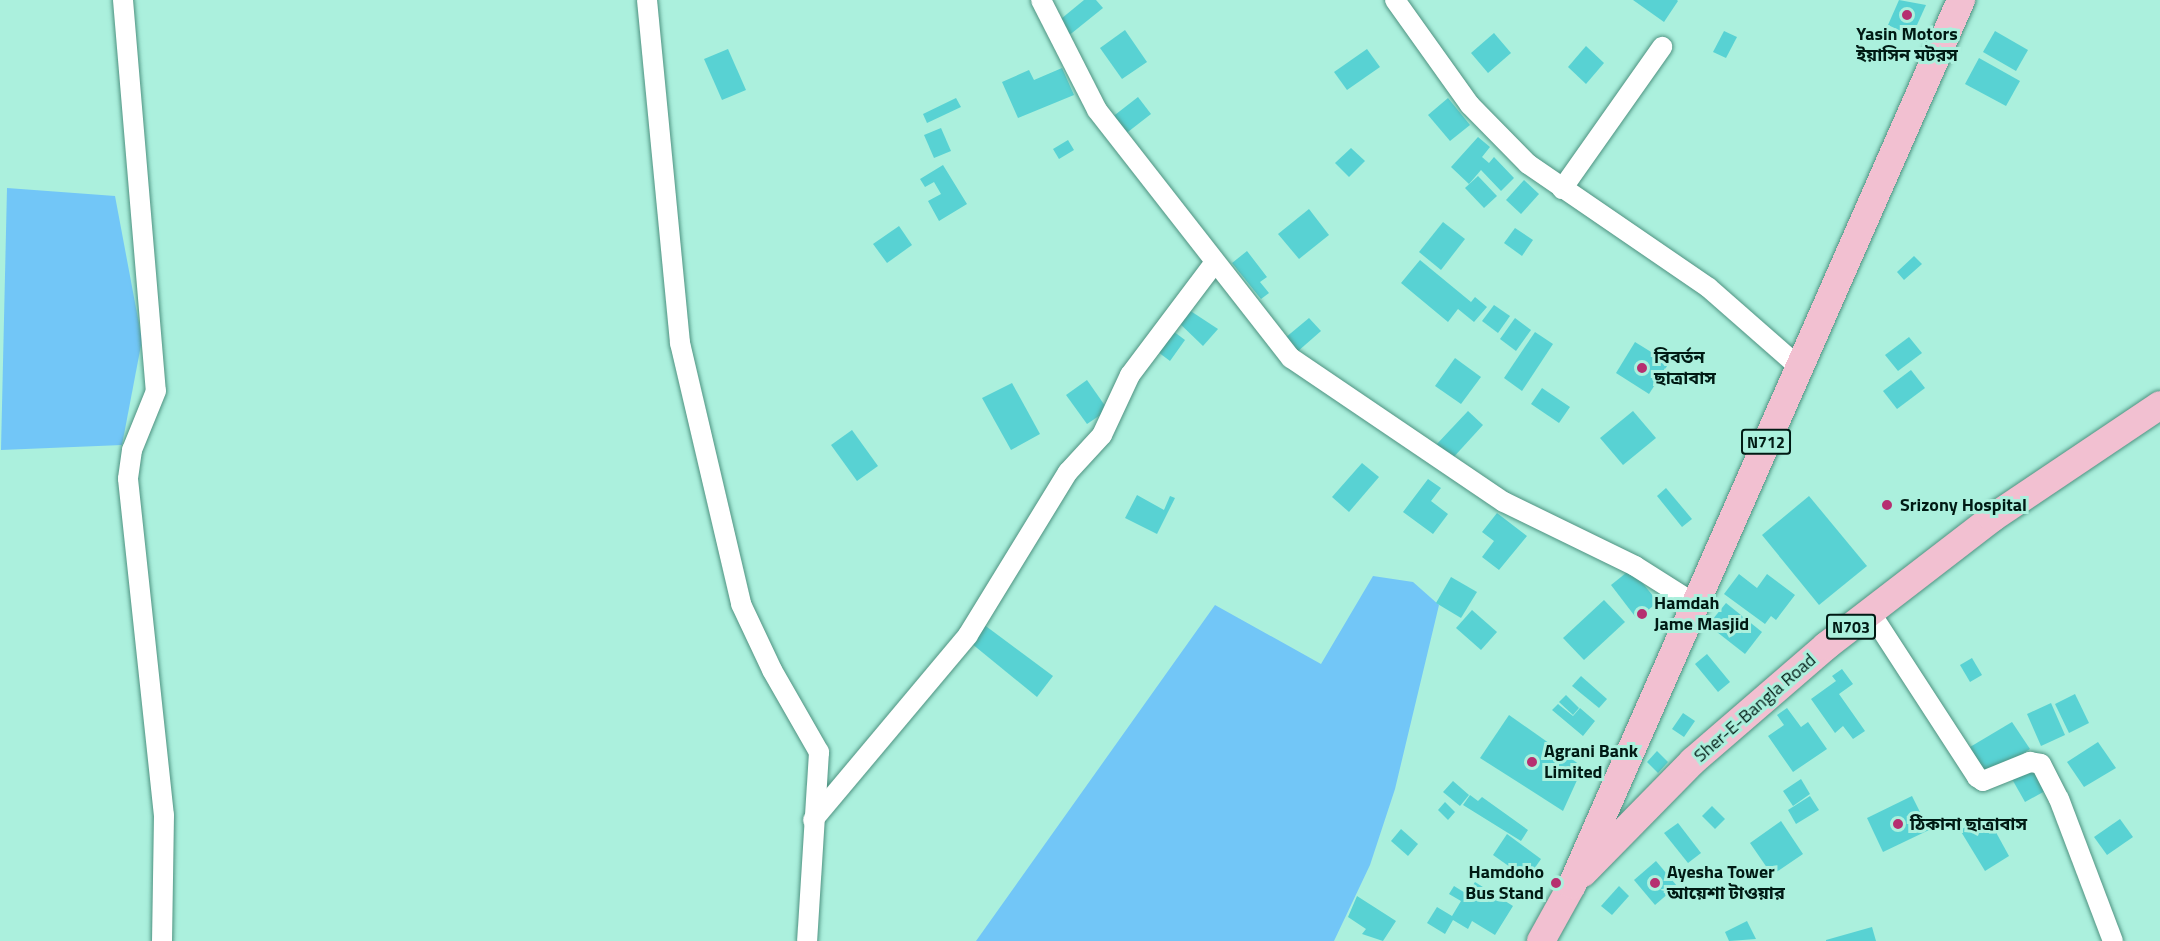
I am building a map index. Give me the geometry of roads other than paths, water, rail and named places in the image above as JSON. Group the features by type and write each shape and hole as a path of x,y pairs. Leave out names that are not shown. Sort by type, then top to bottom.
{"highway":[{"name":"N712","path":"1541,941 1572,885 1961,0"},
{"name":"Sher-E-Bangla Road","path":"1572,885 1693,761 1870,612 1992,518 2160,405"}],"street":[{"path":"123,0 156,391 132,450 128,478 164,815 162,941"},
{"path":"647,0 680,343 741,603 772,670 819,752 807,941"},
{"path":"1041,0 1097,110 1297,364 1504,502 1635,567 1695,604"},
{"path":"1395,0 1470,105 1528,164 1709,288 1799,367"},
{"path":"1562,189 1662,47"},
{"path":"813,820 968,635 1068,472 1110,423 1130,375 1215,262"},
{"path":"1870,612 1977,777 1983,781 2031,762 2041,764 2059,799 2113,941"}],"water":[{"path":"7,188 115,196 142,340 122,445 1,450"},
{"path":"1373,576 1413,582 1439,605 1395,789 1370,865 1334,941 976,941 1215,605 1321,664"}],"place":[{"name":"Yasin Motors ইয়াসিন মটরস","path":"1907,15"},
{"name":"বিবর্তন ছাত্রাবাস","path":"1642,368"},
{"name":"Srizony Hospital","path":"1887,505"},
{"name":"Hamdah Jame Masjid","path":"1642,614"},
{"name":"Agrani Bank Limited","path":"1532,762"},
{"name":"ঠিকানা ছাত্রাবাস","path":"1898,824"},
{"name":"Hamdoho Bus Stand","path":"1556,883"},
{"name":"Ayesha Tower আয়েশা টাওয়ার","path":"1655,883"}]}
